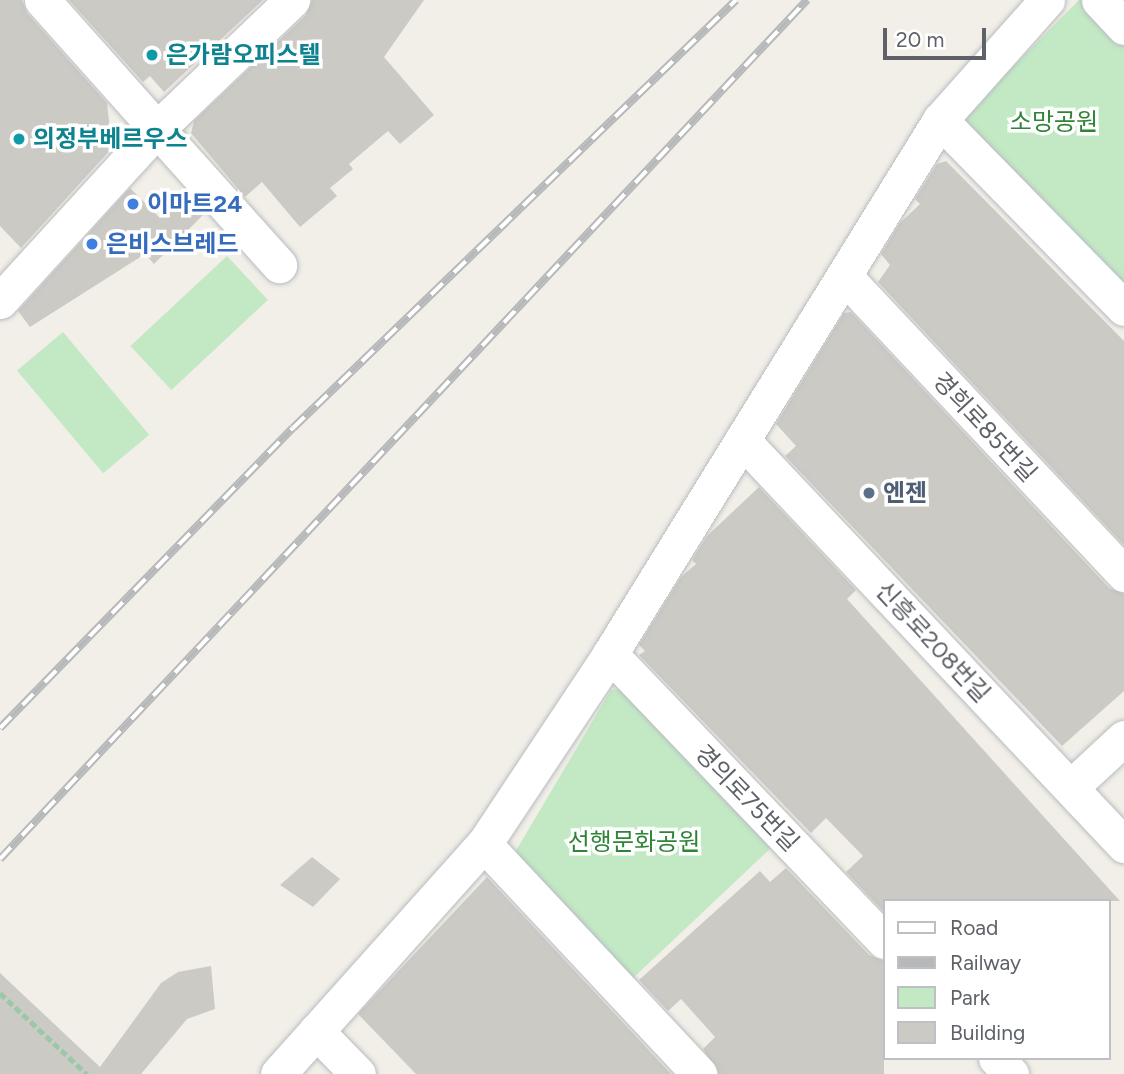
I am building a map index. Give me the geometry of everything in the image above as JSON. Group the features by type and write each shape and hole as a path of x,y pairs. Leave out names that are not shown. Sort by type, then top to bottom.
{"street":[{"path":"42,0 279,265"},
{"path":"0,301 158,129 292,0"},
{"path":"278,1074 484,844 610,654 742,440 847,279 940,120 1047,0"},
{"path":"1099,0 1124,27"},
{"path":"940,120 1124,308"},
{"name":"경희로85번길","path":"847,279 1124,574"},
{"name":"신흥로208번길","path":"742,440 1124,845"},
{"name":"경의로75번길","path":"610,654 883,940"},
{"path":"1071,787 1124,737"},
{"path":"484,844 699,1074"},
{"path":"316,1031 358,1074"},
{"path":"998,1060 1011,1074"}],"path":[{"path":"0,993 87,1074"}],"green space":[{"name":"소망공원","path":"1079,0 1086,0 1124,41 1124,296 959,121"},
{"path":"227,256 268,300 171,390 130,346"},
{"path":"63,332 149,435 103,473 17,371"},
{"name":"선행문화공원","path":"621,689 771,848 632,979 514,854 611,690"}],"building":[{"path":"0,0 22,0 27,13 107,103 112,148 21,248 0,226"},
{"name":"은가람오피스텔","path":"69,0 263,0 164,92 150,76 143,82"},
{"path":"312,0 424,0 384,57 434,115 400,144 388,131 349,164 353,169 330,188 337,196 300,227 262,182 245,197 191,133 194,121 306,15"},
{"path":"946,161 1124,341 1124,545 878,282 890,265 881,254 900,223 920,204 915,199 937,164"},
{"path":"130,188 160,218 187,192 205,213 154,264 145,254 30,327 18,311"},
{"path":"851,312 1109,588 1124,594 1124,691 1062,746 785,456 796,446 776,424 844,313"},
{"path":"759,487 856,590 847,599 1120,901 883,899 883,911 846,872 863,856 826,818 811,833 639,655 645,651 639,645 681,577 696,564 692,560 707,536"},
{"path":"312,857 340,879 313,907 280,885"},
{"path":"786,868 869,955 883,961 884,1074 719,1074 703,1049 715,1037 681,999 668,1011 639,980 760,871 770,882"},
{"path":"487,877 671,1074 416,1074 358,1014"},
{"path":"211,966 215,1009 187,1019 141,1074 0,1074 0,973 100,1067 161,983 178,972"}],"railway":[{"path":"0,728 293,428 736,0"},
{"path":"0,859 807,0"}],"place":[{"name":"은가람오피스텔","path":"152,55"},
{"name":"의정부베르우스","path":"19,139"},
{"name":"이마트24","path":"133,204"},
{"name":"은비스브레드","path":"92,244"},
{"name":"엔젠","path":"869,493"}]}
